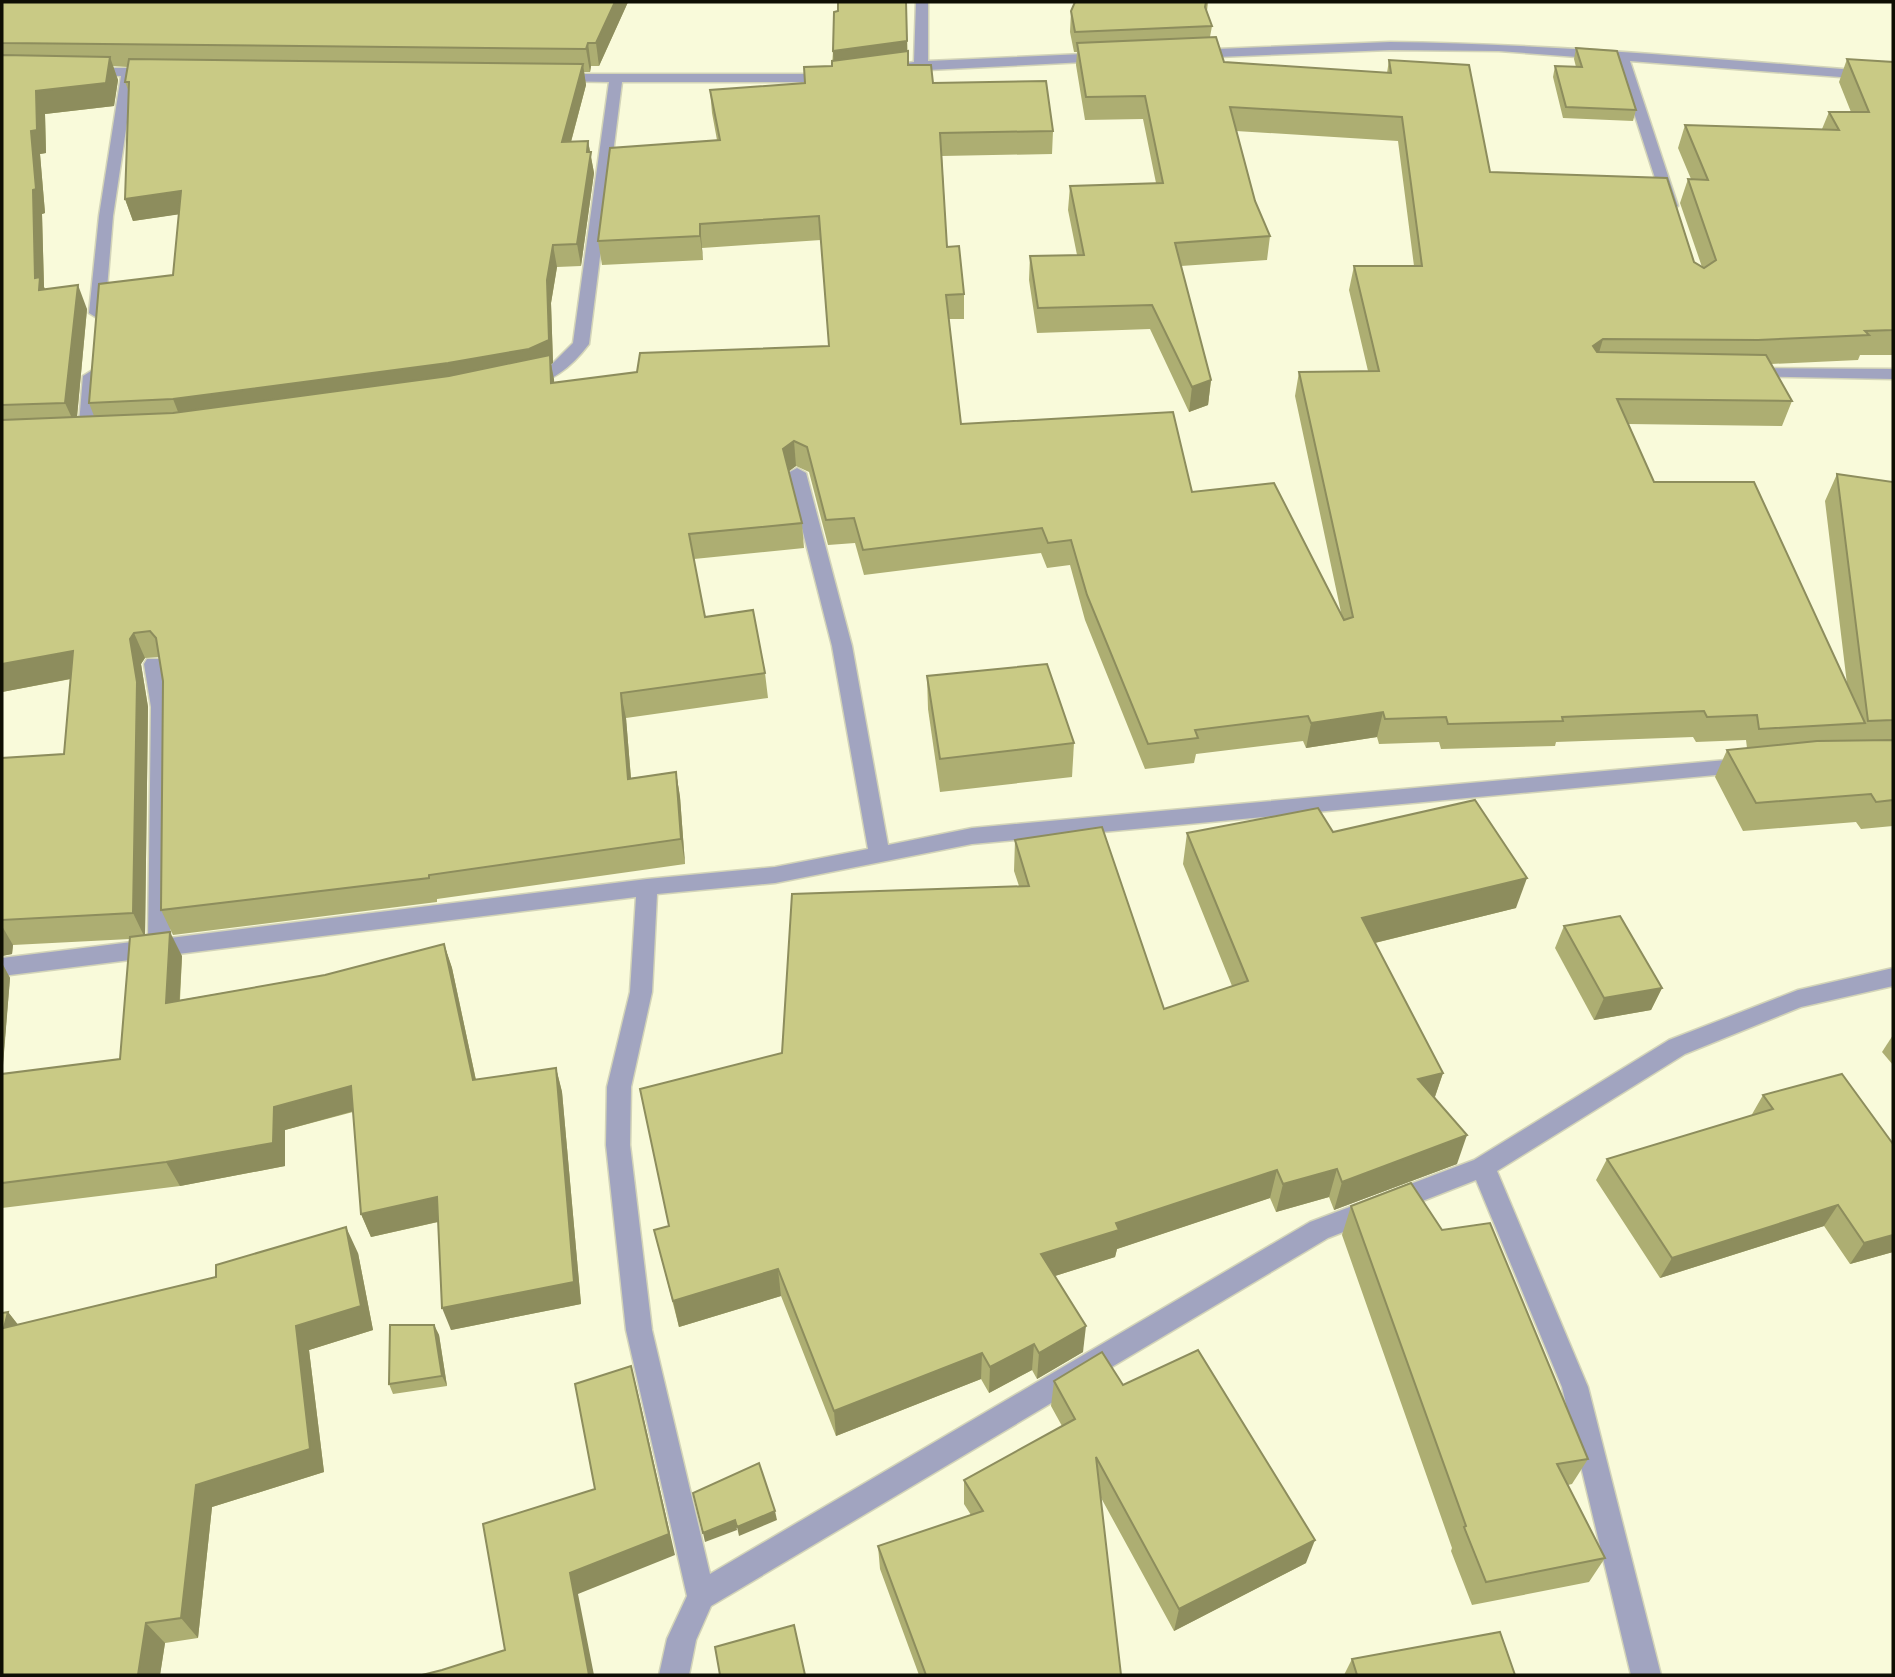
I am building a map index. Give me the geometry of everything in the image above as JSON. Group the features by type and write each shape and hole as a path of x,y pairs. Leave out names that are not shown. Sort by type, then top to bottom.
{"street":[{"path":"921,65 922,2"},
{"path":"1183,54 1390,46 1499,47 1893,77"},
{"path":"1622,55 1676,221"},
{"path":"881,71 921,65 1114,57"},
{"path":"78,72 170,73"},
{"path":"96,326 106,216 128,72"},
{"path":"546,78 842,76"},
{"path":"514,382 538,378 561,368 581,344 616,79"},
{"path":"87,436 93,354"},
{"path":"1731,372 1893,374"},
{"path":"797,473 842,646 879,854"},
{"path":"154,664 161,707 159,949"},
{"path":"2,967 647,887 775,875 972,836 1762,763"},
{"path":"647,887 641,992 619,1087 618,1145 639,1330 701,1596"},
{"path":"674,1675 682,1639 701,1596 1319,1230 1483,1167 1677,1047 1798,999 1893,977"},
{"path":"1483,1167 1575,1387 1646,1675"}],"building":[{"path":"2,2 615,2 596,43 588,43 586,49 2,43"},
{"path":"838,2 906,2 907,41 833,51 834,12 838,11"},
{"path":"1075,2 1206,2 1205,7 1212,26 1075,32 1071,11"},
{"path":"1216,37 1224,62 1391,73 1389,60 1469,65 1490,172 1667,178 1694,262 1704,268 1716,260 1688,179 1708,180 1685,125 1839,130 1829,112 1869,112 1847,59 1893,62 1893,330 1865,331 1869,335 1758,340 1603,339 1593,346 1597,352 1766,355 1792,401 1617,399 1654,482 1754,482 1865,723 1759,729 1757,715 1707,717 1704,711 1562,717 1563,721 1448,724 1446,717 1385,719 1383,712 1311,723 1308,716 1195,730 1198,738 1148,744 1087,595 1071,540 1048,543 1042,528 863,550 854,518 826,520 807,447 794,441 783,449 802,523 689,534 705,617 753,610 765,673 621,693 628,779 676,772 681,839 429,875 429,878 161,910 163,681 156,638 150,631 134,633 130,639 137,682 133,913 2,920 2,758 64,754 73,651 2,664 2,420 173,413 449,376 550,355 551,383 637,372 640,353 829,346 819,216 700,224 700,236 598,241 610,148 720,140 710,90 805,83 804,67 832,66 832,61 908,51 908,65 931,65 933,83 1046,81 1053,131 940,133 947,247 959,246 964,294 946,295 961,424 1173,412 1192,492 1274,483 1344,620 1353,617 1299,372 1379,371 1354,266 1422,266 1402,117 1230,107 1255,201 1270,236 1175,243 1211,380 1192,387 1152,305 1038,308 1030,256 1084,255 1070,186 1163,183 1145,96 1086,97 1077,43"},
{"path":"1576,48 1617,51 1636,110 1566,107 1555,66 1582,67"},
{"path":"2,55 110,57 106,83 36,91 37,130 31,131 36,189 33,190 35,278 40,277 39,290 78,285 65,403 2,405"},
{"path":"129,59 583,64 562,142 588,141 587,152 591,152 577,244 553,245 547,280 549,340 529,349 448,363 173,399 89,403 99,284 173,275 181,191 125,199 129,82 125,82"},
{"path":"1837,474 1893,482 1893,720 1868,721"},
{"path":"1047,664 1074,743 940,759 927,676"},
{"path":"1893,740 1893,800 1876,802 1871,794 1756,803 1727,750 1817,741"},
{"path":"1475,800 1527,878 1362,918 1443,1073 1418,1079 1467,1135 1342,1182 1337,1169 1283,1184 1277,1170 1116,1223 1119,1230 1041,1254 1086,1326 1039,1353 1034,1344 990,1367 982,1353 834,1411 778,1269 673,1301 654,1230 669,1226 640,1089 782,1053 792,894 1029,886 1015,840 1102,827 1164,1009 1248,981 1187,833 1318,808 1333,832"},
{"path":"1620,916 1662,988 1604,998 1564,926"},
{"path":"170,932 166,1003 325,975 444,944 473,1080 556,1068 574,1282 442,1308 437,1197 361,1214 351,1086 274,1107 273,1143 166,1162 2,1183 2,1074 120,1059 130,937"},
{"path":"1842,1074 1893,1144 1893,1235 1864,1243 1838,1205 1672,1258 1607,1159 1773,1109 1763,1095"},
{"path":"1411,1183 1442,1230 1490,1223 1588,1459 1557,1464 1605,1558 1486,1582 1464,1527 1466,1526 1351,1206"},
{"path":"346,1227 361,1306 296,1326 310,1449 196,1485 181,1618 146,1623 138,1675 2,1675 2,1313 8,1312 4,1328 216,1277 216,1265"},
{"path":"390,1325 434,1325 442,1376 389,1384"},
{"path":"1198,1350 1315,1540 1179,1609 1096,1457 1121,1675 926,1675 878,1546 983,1511 964,1480 1075,1419 1054,1381 1102,1352 1123,1385"},
{"path":"631,1366 669,1534 570,1573 589,1675 422,1675 505,1650 483,1524 595,1489 575,1384"},
{"path":"759,1463 775,1511 737,1527 735,1520 703,1533 693,1493"},
{"path":"794,1625 805,1675 720,1675 715,1647"},
{"path":"1500,1632 1515,1675 1357,1675 1352,1659"}]}
